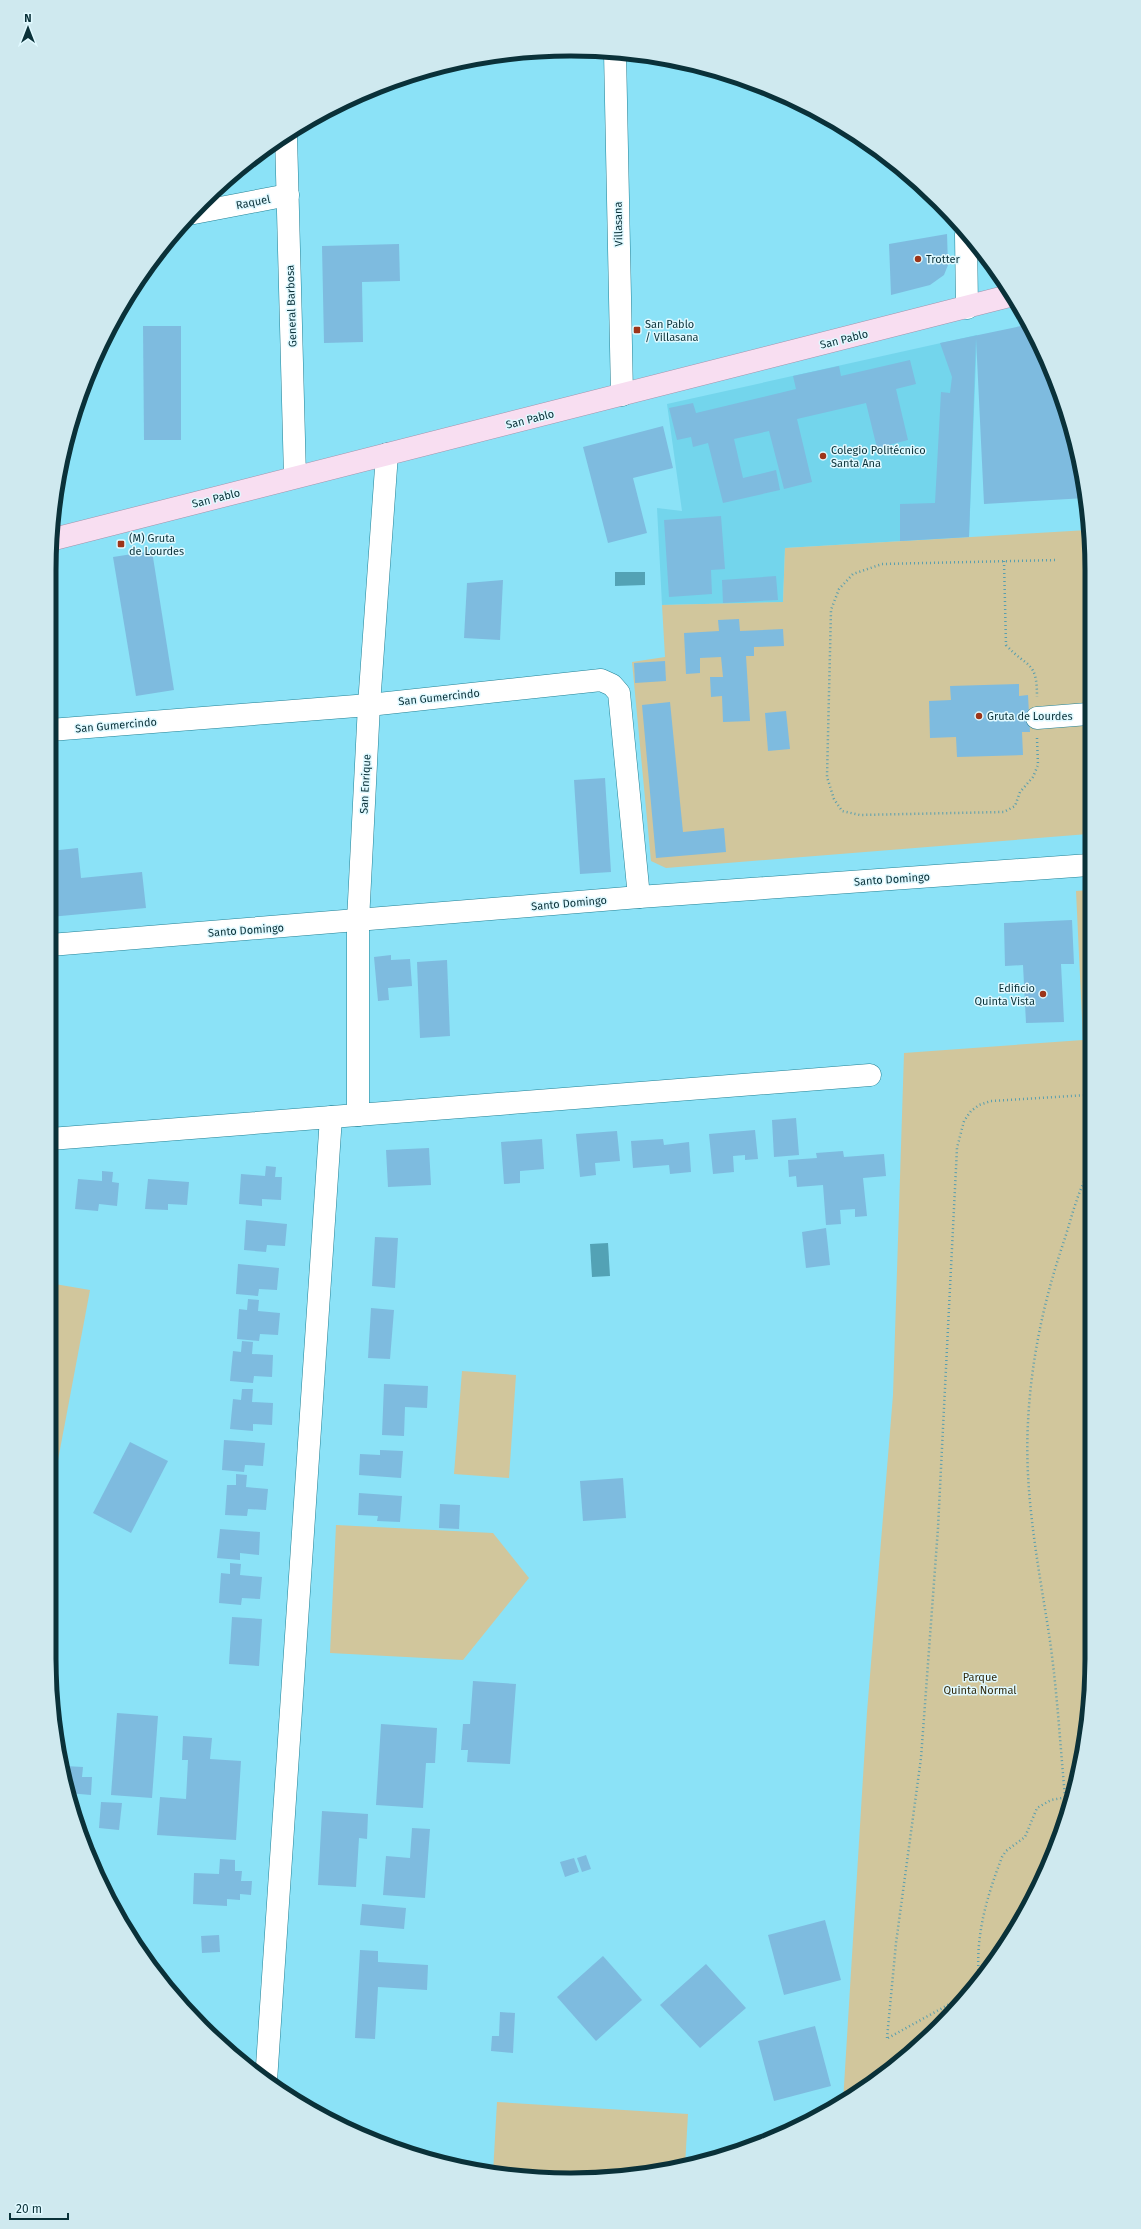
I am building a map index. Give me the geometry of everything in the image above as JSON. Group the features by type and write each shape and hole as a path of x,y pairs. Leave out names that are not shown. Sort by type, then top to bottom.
{"main road":[{"name":"San Pablo","path":"57,538 1006,297"}],"street":[{"name":"Villasana","path":"615,58 622,395"},
{"name":"General Barbosa","path":"286,142 296,477"},
{"name":"Raquel","path":"203,211 288,195"},
{"path":"966,242 967,308"},
{"name":"San Enrique","path":"358,1115 358,921 369,704 387,454"},
{"name":"San Gumercindo","path":"56,730 369,704 601,680 612,685 619,693 639,897"},
{"path":"1037,718 1085,714"},
{"name":"Santo Domingo","path":"56,945 639,897 1085,865"},
{"path":"56,1139 870,1075"},
{"path":"267,2073 331,1117"}],"path":[{"path":"1004,561 1006,645 1016,655 1032,666 1037,680 1038,765 1033,777 1020,792 1015,806 1004,812 860,815 842,811 834,799 827,777 831,610 839,589 853,574 882,564 1004,561 1058,560"},
{"path":"953,2002 888,2038 896,1944 921,1758 938,1528 957,1148 964,1120 971,1111 979,1105 991,1101 1085,1095"},
{"path":"979,1972 978,1944 982,1921 1002,1857 1006,1851 1025,1837 1037,1808 1046,1802 1064,1797 1056,1694 1031,1515 1027,1458 1028,1422 1036,1345 1042,1316 1071,1217 1085,1182"}],"shaded area":[{"name":"Colegio Politécnico Santa Ana","path":"977,335 969,537 785,548 783,602 662,605 657,508 682,511 667,404"},
{"path":"615,572 645,572 645,585 615,586"},
{"path":"608,1243 610,1276 592,1277 590,1244"}],"green space":[{"path":"1083,530 1085,570 1085,834 666,868 651,861 632,662 665,657 662,605 783,602 785,548"},
{"name":"Parque Quinta Normal","path":"1085,890 1085,1658 1081,1726 1075,1759 1058,1824 1046,1855 1016,1916 979,1972 957,1998 910,2045 884,2067 843,2094 867,1712 893,1395 904,1053 1083,1040 1076,891"},
{"path":"56,1284 90,1290 56,1471"},
{"path":"462,1371 516,1375 509,1478 454,1474"},
{"path":"336,1525 493,1533 529,1578 463,1660 330,1653"},
{"path":"497,2102 688,2114 685,2160 638,2169 604,2172 537,2172 493,2167"}],"building":[{"name":"Trotter","path":"947,234 948,265 944,275 930,285 891,295 889,244"},
{"path":"399,244 400,281 362,282 363,342 324,343 322,246"},
{"path":"143,326 181,326 181,440 144,440"},
{"path":"1023,326 1046,374 1058,405 1075,470 1080,498 984,504 976,338 969,537 900,541 900,504 935,503 941,392 950,393 952,377 940,343"},
{"path":"910,360 916,384 896,389 908,440 877,448 866,403 797,419 812,482 784,489 769,431 734,439 743,478 776,470 780,490 723,503 708,443 693,447 691,437 677,440 669,408 693,403 696,413 796,389 793,376 839,366 841,376"},
{"path":"663,426 673,468 633,478 647,533 608,543 583,447"},
{"path":"721,516 725,569 711,570 712,594 669,597 664,520"},
{"path":"152,551 174,690 136,696 113,557"},
{"path":"776,576 778,600 723,603 722,580"},
{"path":"503,580 500,640 464,638 467,583"},
{"path":"739,619 740,631 783,629 784,646 754,647 754,656 746,656 750,721 723,722 722,696 711,697 710,677 723,677 721,657 700,658 700,673 686,674 684,633 719,631 718,620"},
{"path":"665,661 666,681 635,683 634,663"},
{"name":"Gruta de Lourdes","path":"1019,684 1019,696 1028,695 1030,732 1022,732 1023,755 957,757 956,737 930,738 929,701 951,700 950,686"},
{"path":"670,702 683,832 724,828 726,852 656,858 642,705"},
{"path":"786,711 790,749 768,751 765,713"},
{"path":"605,778 611,872 580,874 574,780"},
{"path":"78,848 81,878 142,872 146,908 56,916 56,850"},
{"name":"Edificio Quinta Vista","path":"1072,920 1074,964 1061,964 1064,1022 1026,1023 1023,965 1005,966 1004,923"},
{"path":"391,955 391,960 410,959 412,986 388,988 389,1000 378,1001 374,957"},
{"path":"447,960 450,1036 420,1038 417,962"},
{"path":"796,1118 799,1155 774,1157 772,1120"},
{"path":"755,1130 758,1159 745,1160 745,1155 733,1156 734,1172 713,1174 709,1134"},
{"path":"617,1131 620,1161 595,1163 596,1175 580,1177 576,1134"},
{"path":"542,1139 544,1169 520,1171 520,1183 504,1184 501,1142"},
{"path":"663,1139 664,1145 689,1142 691,1172 670,1174 669,1165 633,1168 631,1141"},
{"path":"429,1148 431,1185 388,1187 386,1150"},
{"path":"843,1151 844,1157 884,1154 886,1176 863,1178 867,1216 855,1217 855,1209 840,1210 841,1224 826,1225 823,1185 797,1187 796,1176 789,1177 788,1160 817,1158 816,1153"},
{"path":"266,1166 276,1167 275,1177 282,1177 281,1200 262,1199 262,1206 239,1204 241,1174 265,1176"},
{"path":"102,1171 113,1172 112,1182 119,1183 117,1206 99,1204 98,1211 75,1209 78,1179 102,1181"},
{"path":"148,1179 189,1182 187,1205 168,1204 168,1210 145,1209"},
{"path":"246,1220 287,1224 285,1246 267,1245 266,1252 244,1250"},
{"path":"826,1228 830,1265 806,1268 802,1232"},
{"path":"375,1237 398,1238 395,1288 372,1286"},
{"path":"238,1264 279,1268 277,1290 259,1289 258,1296 236,1294"},
{"path":"248,1299 259,1300 258,1311 280,1313 278,1335 260,1334 259,1341 237,1339 239,1309 247,1310"},
{"path":"371,1308 394,1310 390,1359 368,1358"},
{"path":"242,1341 253,1342 252,1354 273,1355 272,1377 254,1376 253,1383 230,1381 233,1351 241,1352"},
{"path":"384,1384 428,1386 427,1408 405,1407 404,1436 382,1435"},
{"path":"242,1389 253,1389 252,1402 273,1403 272,1425 253,1424 253,1431 230,1429 233,1399 241,1400"},
{"path":"224,1440 265,1443 263,1466 245,1465 244,1472 222,1470"},
{"path":"130,1442 168,1461 131,1533 93,1513"},
{"path":"380,1450 403,1451 401,1478 359,1475 360,1454 380,1455"},
{"path":"236,1474 247,1475 246,1487 268,1489 266,1510 248,1509 247,1516 225,1515 227,1485 236,1485"},
{"path":"623,1478 626,1518 583,1521 580,1481"},
{"path":"359,1493 402,1496 400,1522 377,1521 378,1516 358,1515"},
{"path":"440,1504 460,1505 459,1529 439,1528"},
{"path":"220,1529 260,1532 259,1555 240,1553 240,1560 217,1558"},
{"path":"230,1563 241,1564 240,1575 262,1577 260,1599 242,1598 241,1605 219,1603 221,1573 230,1574"},
{"path":"232,1617 262,1619 259,1666 229,1664"},
{"path":"473,1681 516,1684 510,1764 467,1762 468,1750 461,1750 463,1724 470,1724"},
{"path":"117,1713 158,1716 152,1798 111,1795"},
{"path":"381,1724 437,1728 435,1763 426,1763 423,1808 376,1805"},
{"path":"183,1736 212,1738 210,1759 241,1761 236,1840 157,1835 160,1797 186,1799 188,1760 182,1760"},
{"path":"68,1766 83,1767 82,1777 92,1777 91,1795 74,1794"},
{"path":"101,1802 122,1803 119,1830 99,1828"},
{"path":"322,1811 368,1814 367,1839 359,1838 356,1887 318,1885"},
{"path":"412,1828 430,1829 425,1898 383,1895 386,1856 410,1858"},
{"path":"586,1855 591,1869 582,1872 577,1858"},
{"path":"574,1858 579,1872 565,1877 560,1862"},
{"path":"220,1859 235,1860 235,1871 242,1871 241,1881 252,1881 251,1895 240,1894 240,1900 227,1899 227,1906 193,1904 194,1873 219,1874"},
{"path":"362,1904 406,1908 404,1929 360,1925"},
{"path":"825,1920 841,1980 784,1995 768,1935"},
{"path":"219,1935 220,1952 202,1953 201,1936"},
{"path":"360,1950 378,1951 378,1962 428,1965 427,1990 378,1987 375,2039 355,2038"},
{"path":"603,1956 642,2000 596,2041 557,1997"},
{"path":"706,1964 746,2008 700,2048 660,2005"},
{"path":"500,2012 515,2013 513,2053 491,2051 492,2036 499,2036"},
{"path":"815,2026 831,2086 774,2101 758,2041"}],"place":[{"name":"Trotter","path":"918,259"},
{"name":"San Pablo / Villasana","path":"637,330"},
{"name":"Colegio Politécnico Santa Ana","path":"823,456"},
{"name":"(M) Gruta de Lourdes","path":"121,544"},
{"name":"Gruta de Lourdes","path":"979,716"},
{"name":"Edificio Quinta Vista","path":"1043,994"}]}
